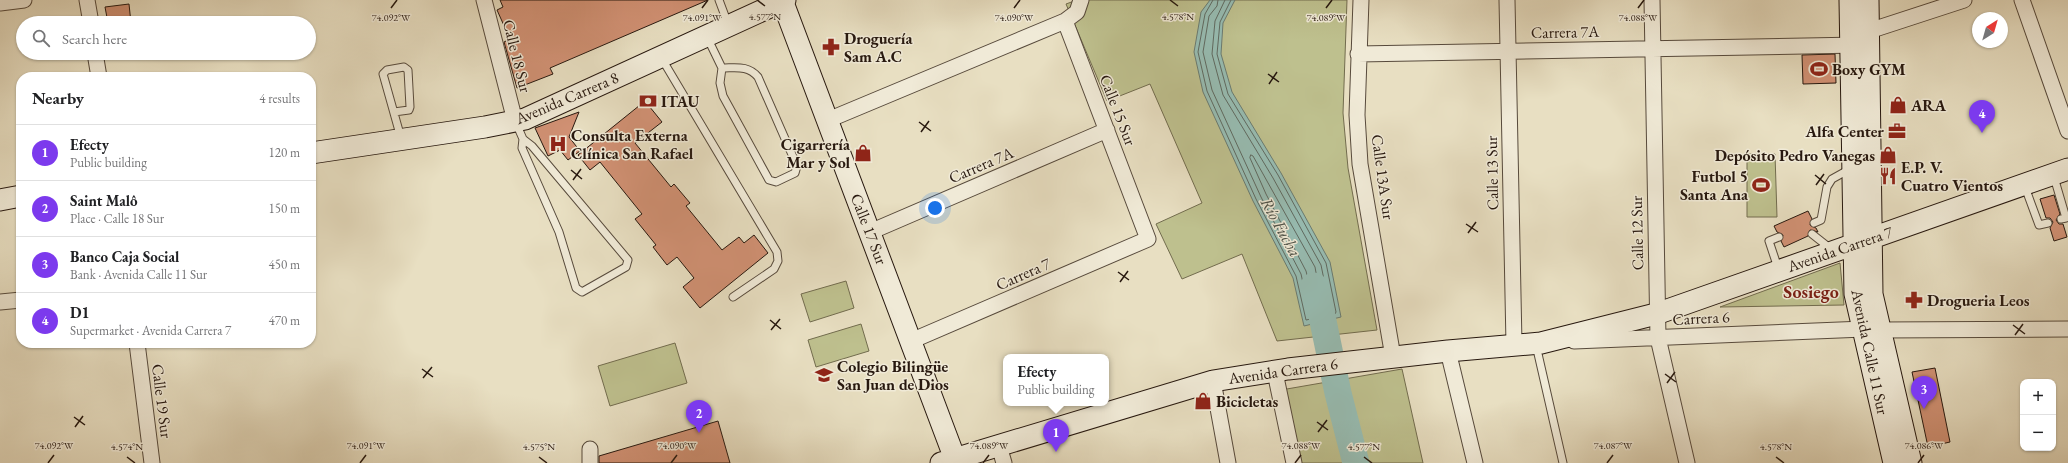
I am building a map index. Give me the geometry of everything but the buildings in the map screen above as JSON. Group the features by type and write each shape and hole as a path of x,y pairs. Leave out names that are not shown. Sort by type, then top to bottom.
{"main road":[{"name":"Avenida Carrera 8","path":"316,152 401,140 519,130 535,115 783,0"},
{"name":"Calle 17 Sur","path":"783,0 911,341 948,461"},
{"name":"Avenida Calle 11 Sur","path":"1850,0 1863,40 1863,241"},
{"name":"Avenida Calle 11 Sur","path":"1868,0 1863,40 1854,167 1863,241 1872,294 1872,330 1894,463"},
{"name":"Avenida Carrera 7","path":"1538,343 1656,314 2061,172"},
{"path":"0,200 16,197"},
{"name":"Avenida Calle 11 Sur","path":"1872,330 1911,463"},
{"name":"Avenida Carrera 6","path":"948,461 1001,454 1213,381 1277,370 1318,365 1514,344 1538,343"}],"street":[{"path":"0,3 24,0"},
{"path":"87,0 90,16"},
{"name":"Calle 18 Sur","path":"484,0 519,130"},
{"path":"828,120 1065,21 1077,12 1081,0"},
{"name":"Calle 13A Sur","path":"1361,0 1357,115 1360,164 1393,357"},
{"name":"Calle 13 Sur","path":"1507,0 1514,344"},
{"name":"Calle 12 Sur","path":"1652,0 1656,314 1658,338 1687,463"},
{"name":"Carrera 7A","path":"1358,54 1653,49 1863,40 1964,0"},
{"path":"2022,0 2068,131"},
{"name":"Calle 15 Sur","path":"1065,21 1148,238"},
{"path":"96,60 98,72"},
{"name":"Carrera 7A","path":"870,232 1107,130"},
{"name":"Carrera 7","path":"911,341 1148,238"},
{"path":"0,302 16,300"},
{"name":"Carrera 6","path":"1538,343 1872,330 2068,329"},
{"name":"Calle 19 Sur","path":"138,348 152,463"},
{"path":"1448,351 1475,463"},
{"path":"1277,370 1277,382 1294,463"},
{"path":"1213,381 1228,463"}],"lane":[{"path":"719,0 728,26"},
{"path":"706,36 722,68 720,83 723,96 769,180 776,182 795,173 797,166 758,77 752,71 743,67 722,68"},
{"path":"661,57 777,252 778,261 774,269 732,297"},
{"path":"394,112 409,110 410,107 408,70 404,67 387,70 383,74 401,140"},
{"path":"519,130 628,260 626,267 582,292 576,288 560,232 522,148 519,130"},
{"path":"1814,223 1821,220 1827,187 1832,179 1854,167"},
{"path":"2061,172 2066,218 2061,219"},
{"path":"2024,184 2038,225 2048,223"},
{"path":"1812,234 1834,251"},
{"path":"1779,237 1769,241 1779,270"},
{"path":"1538,343 1563,463"}],"green space":[{"path":"1077,0 1347,0 1343,113 1348,168 1377,330 1277,341 1242,254 1182,279 1156,224 1202,203 1150,84 1107,101 1066,4"},
{"name":"Futbol 5 Santa Ana","path":"1747,154 1775,154 1777,217 1747,217"},
{"path":"1840,263 1844,305 1720,307"},
{"path":"846,281 854,308 810,322 801,294"},
{"path":"861,324 869,351 816,367 808,340"},
{"path":"675,343 687,383 610,406 598,366"},
{"path":"1402,369 1423,463 1293,463 1281,390"}],"water":[{"path":"1210,0 1235,0 1223,23 1221,54 1232,92 1281,173 1330,262 1341,317 1304,326 1293,278 1253,201 1203,92 1194,52 1201,12"}],"waterway":[{"name":"Río Fucha","path":"1314,286 1319,302 1338,393 1356,463"}],"place":[{"name":"Droguería Sam A.C","path":"831,47"},
{"name":"Boxy GYM","path":"1819,69"},
{"name":"ITAU","path":"648,101"},
{"name":"ARA","path":"1898,105"},
{"name":"Alfa Center","path":"1897,131"},
{"name":"D1","path":"1982,133"},
{"name":"Consulta Externa Clínica San Rafael","path":"558,144"},
{"name":"Cigarrería Mar y Sol","path":"863,153"},
{"name":"Depósito Pedro Vanegas","path":"1888,155"},
{"name":"E.P. V. Cuatro Vientos","path":"1888,176"},
{"name":"Futbol 5 Santa Ana","path":"1761,185"},
{"name":"Drogueria Leos","path":"1914,300"},
{"name":"Colegio Bilingüe San Juan de Dios","path":"824,375"},
{"name":"Bicicletas","path":"1203,401"},
{"name":"Banco Caja Social","path":"1924,409"},
{"name":"Saint Malô","path":"699,433"},
{"name":"Efecty","path":"1056,452"}],"district":[{"name":"Sosiego","path":"1811,291"}]}
